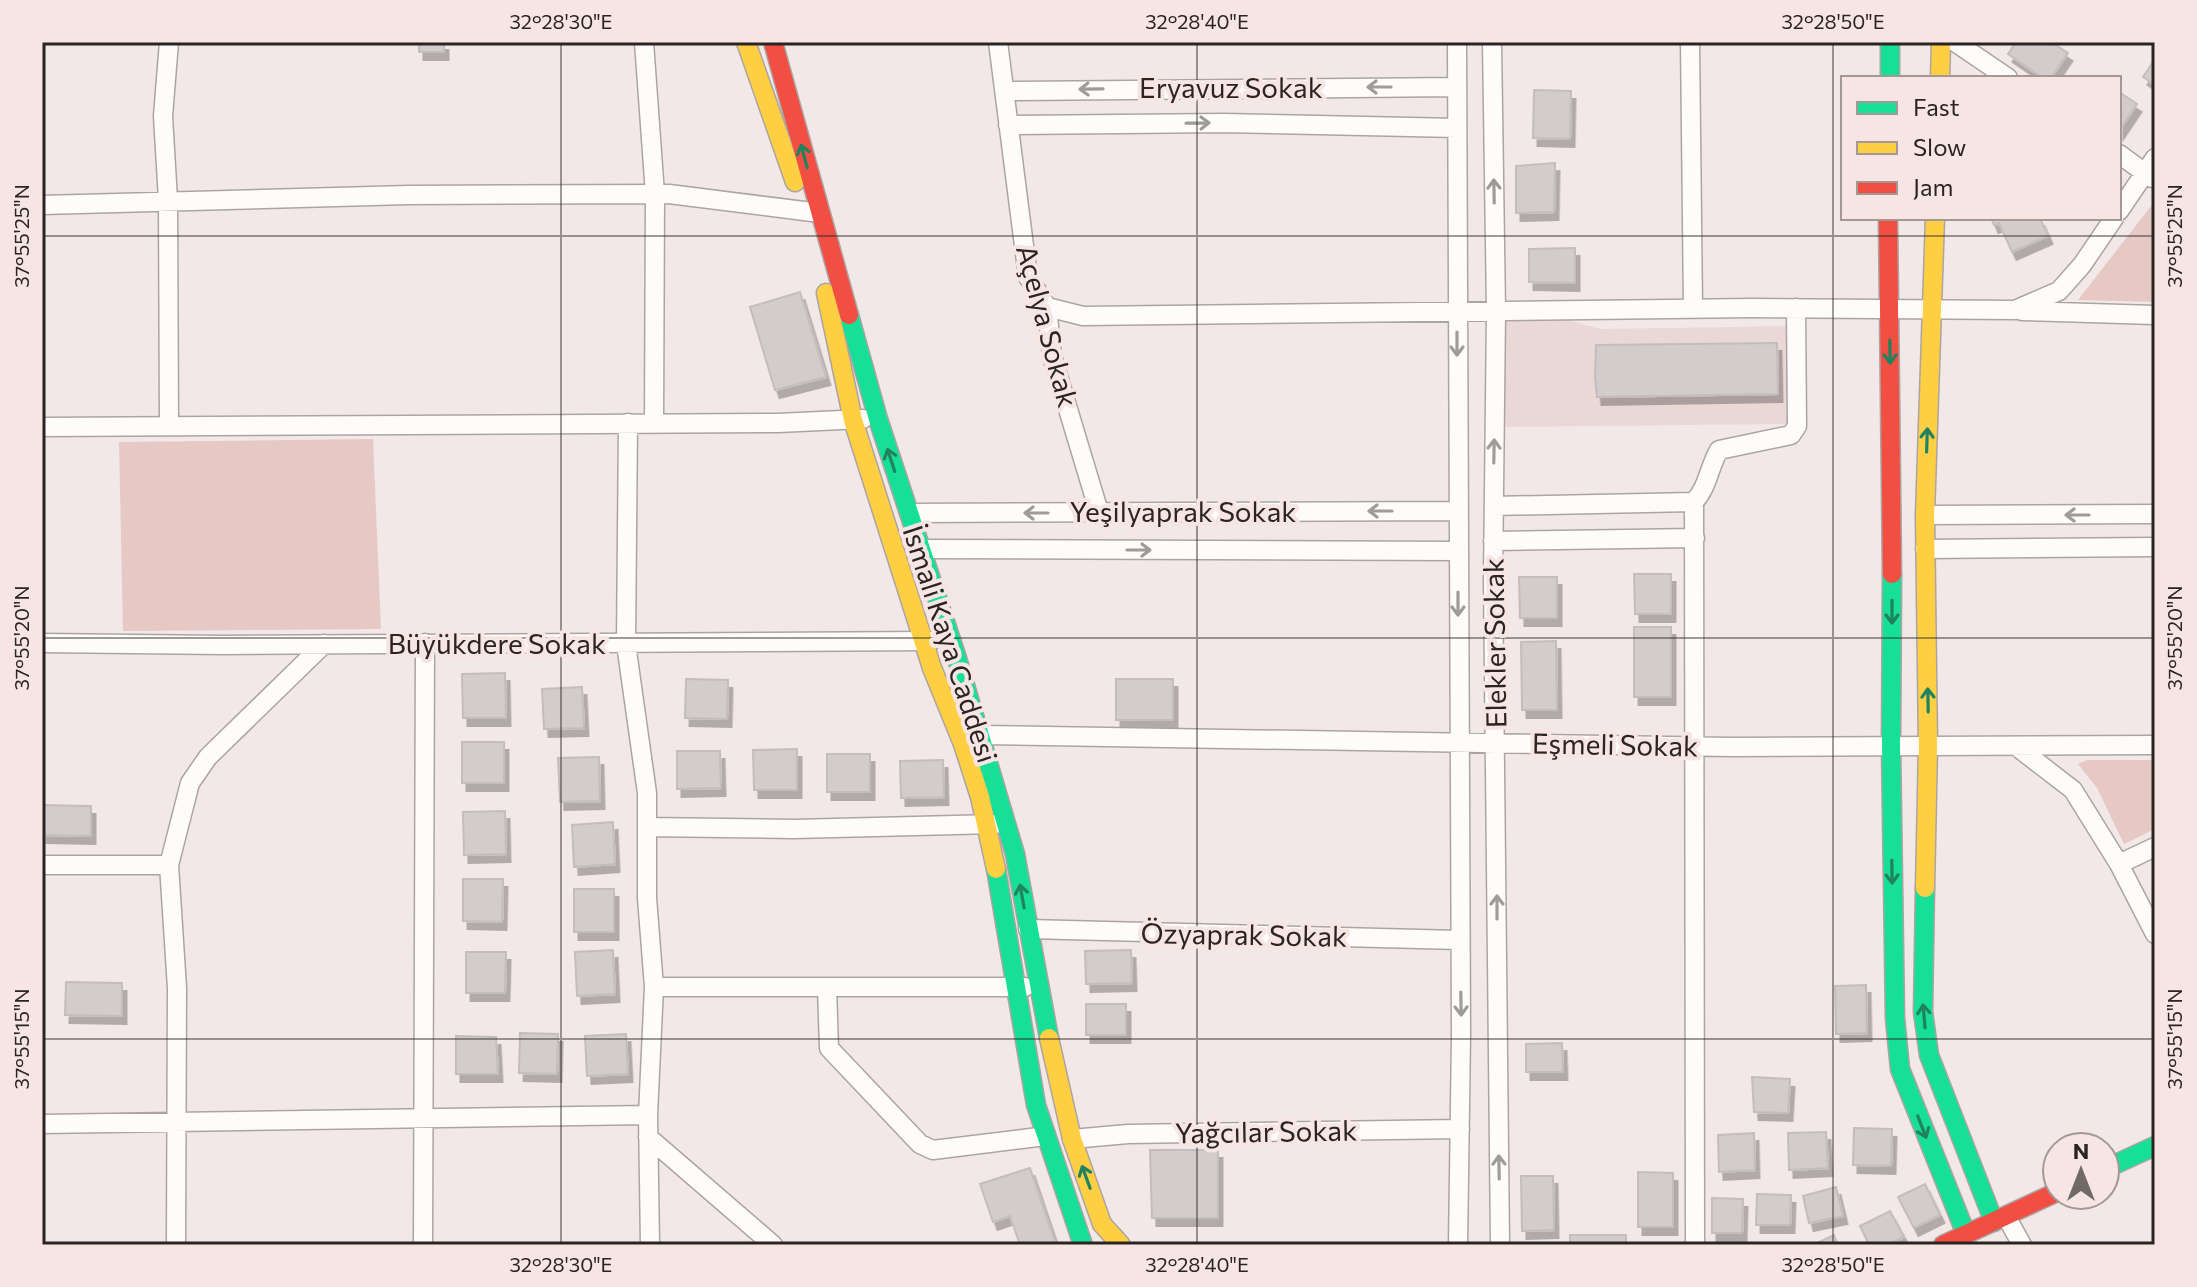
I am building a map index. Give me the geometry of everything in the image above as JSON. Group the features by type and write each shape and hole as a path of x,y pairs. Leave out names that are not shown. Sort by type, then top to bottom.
{"street":[{"path":"169,42 163,116 168,200 169,425"},
{"path":"644,42 655,194 654,423"},
{"path":"746,42 812,212 815,243 853,420 924,641 963,744 987,824 1036,1105 1083,1245"},
{"name":"Açelya Sokak","path":"998,42 1028,277 1047,307 1052,356 1099,512"},
{"name":"Elekler Sokak","path":"1457,42 1458,1245"},
{"name":"Elekler Sokak","path":"1492,42 1500,1245"},
{"path":"1690,42 1693,308"},
{"path":"1890,42 1890,76"},
{"path":"1940,76 1941,42"},
{"path":"1955,42 2005,76"},
{"name":"İsmali Kaya Caddesi","path":"774,45 812,212 951,641 1015,854 1038,987 1072,1139 1102,1224 1121,1245"},
{"name":"Eryavuz Sokak","path":"1005,91 1457,87"},
{"name":"Eryavuz Sokak","path":"1008,125 1223,123 1457,128"},
{"path":"2121,155 2152,170 2121,209"},
{"path":"42,205 420,195 655,194 812,212"},
{"path":"1888,220 1895,1018 1900,1069 1966,1234"},
{"path":"1935,220 1925,515 1928,746 1923,1012 1929,1055 2000,1219 2022,1245"},
{"path":"2015,310 2059,291 2082,265 2113,220"},
{"path":"1047,307 1083,316 1693,308 2015,310 2155,315"},
{"path":"1695,1245 1694,502 1704,491 1712,462 1719,450 1791,435 1797,426 1796,308"},
{"path":"42,427 878,419"},
{"path":"628,423 626,644 647,793 647,898 654,987 648,1115 650,1245"},
{"path":"1494,506 1694,502"},
{"name":"Yeşilyaprak Sokak","path":"909,513 1458,511"},
{"path":"1925,515 2155,514"},
{"path":"1493,541 1695,538"},
{"path":"1925,549 2155,547"},
{"name":"Yeşilyaprak Sokak","path":"921,549 1458,551"},
{"name":"Büyükdere Sokak","path":"42,643 951,641"},
{"path":"423,1245 425,643"},
{"path":"176,1245 177,988 169,865 190,783 208,757 324,644"},
{"name":"Eşmeli Sokak","path":"980,735 1696,747 2155,745"},
{"path":"2016,746 2073,790 2119,864 2155,934"},
{"path":"647,827 794,829 1006,824"},
{"path":"2119,864 2155,847"},
{"path":"42,865 169,865"},
{"name":"Özyaprak Sokak","path":"1028,929 1460,940"},
{"path":"654,987 1038,987"},
{"path":"827,987 829,1048 920,1144 933,1150 1046,1136"},
{"path":"42,1124 648,1115"},
{"name":"Yağcılar Sokak","path":"1072,1139 1128,1134 1460,1129"},
{"path":"648,1137 773,1245"},
{"path":"2121,1162 2155,1146"},
{"path":"1943,1245 2041,1200"}],"shaded area":[{"path":"2155,201 2155,302 2078,300"},
{"path":"1560,318 1601,329 1788,326 1789,424 1501,427 1499,319"},
{"path":"373,439 381,629 123,631 119,442"},
{"path":"2087,760 2155,760 2155,829 2124,844 2097,788 2078,764"}],"building":[{"path":"419,42 444,42 444,52 419,52"},
{"path":"2016,42 2051,42 2068,53 2052,76 2040,76 2008,54"},
{"path":"2155,59 2155,85 2143,77"},
{"path":"1534,90 1571,91 1570,139 1533,138"},
{"path":"2121,93 2137,104 2121,128"},
{"path":"1555,163 1554,212 1516,213 1516,166"},
{"path":"1992,220 2041,220 2048,236 2012,252 1999,223 1994,225"},
{"path":"1575,248 1575,283 1529,282 1529,249"},
{"path":"800,292 826,377 775,390 750,307"},
{"path":"1777,343 1778,394 1597,397 1596,345"},
{"path":"1634,574 1671,574 1671,614 1635,614"},
{"path":"1519,577 1557,577 1557,618 1520,618"},
{"path":"1634,627 1671,627 1671,697 1634,697"},
{"path":"1556,641 1557,710 1522,710 1521,642"},
{"path":"505,673 506,718 463,718 462,674"},
{"path":"686,679 728,680 727,719 685,718"},
{"path":"1116,679 1173,679 1173,720 1116,720"},
{"path":"582,687 584,728 544,729 542,689"},
{"path":"462,742 504,742 504,783 462,783"},
{"path":"797,749 797,790 754,790 753,750"},
{"path":"677,751 720,751 721,788 677,789"},
{"path":"827,754 870,754 870,792 827,792"},
{"path":"599,757 600,801 560,802 558,758"},
{"path":"943,760 944,797 901,798 900,761"},
{"path":"42,805 91,806 91,836 42,835"},
{"path":"505,811 506,854 464,855 463,812"},
{"path":"613,822 615,864 574,867 572,825"},
{"path":"463,879 503,879 502,922 463,921"},
{"path":"574,889 614,889 614,932 574,932"},
{"path":"613,950 615,994 577,996 575,952"},
{"path":"1131,950 1132,983 1086,984 1085,951"},
{"path":"466,952 506,952 505,993 466,993"},
{"path":"66,982 122,983 122,1016 65,1015"},
{"path":"1866,985 1867,1033 1836,1034 1835,986"},
{"path":"1086,1004 1126,1004 1126,1035 1086,1035"},
{"path":"520,1033 558,1034 557,1074 519,1073"},
{"path":"626,1034 628,1074 587,1076 585,1036"},
{"path":"456,1036 496,1037 498,1074 456,1074"},
{"path":"1562,1043 1563,1072 1526,1072 1526,1044"},
{"path":"1752,1077 1790,1079 1788,1113 1754,1112"},
{"path":"1854,1128 1892,1129 1891,1166 1853,1165"},
{"path":"1826,1132 1828,1168 1789,1170 1788,1133"},
{"path":"1754,1133 1755,1170 1719,1172 1718,1135"},
{"path":"1150,1150 1218,1150 1218,1218 1152,1218"},
{"path":"1030,1168 1056,1245 1020,1245 1010,1216 993,1222 980,1184"},
{"path":"1638,1172 1673,1173 1673,1227 1638,1227"},
{"path":"1521,1176 1553,1176 1554,1230 1522,1231"},
{"path":"1925,1184 1940,1215 1914,1228 1898,1197"},
{"path":"1836,1187 1843,1216 1809,1223 1803,1196"},
{"path":"1757,1194 1791,1195 1790,1225 1756,1225"},
{"path":"1712,1198 1743,1199 1742,1233 1712,1233"},
{"path":"1890,1211 1904,1237 1888,1245 1869,1245 1860,1226"},
{"path":"1570,1235 1626,1235 1626,1245 1570,1245"},
{"path":"1834,1235 1838,1245 1813,1245"}],"traffic: fast":[{"path":"1890,42 1890,76"},
{"path":"849,315 878,419 956,655 1015,854 1049,1038"},
{"path":"1892,574 1895,1018 1900,1069 1966,1234"},
{"path":"996,869 1036,1105 1083,1245"},
{"path":"1925,888 1923,1012 1929,1055 1994,1222"},
{"path":"2121,1162 2155,1146"}],"traffic: slow":[{"path":"746,42 795,182"},
{"path":"1940,76 1941,42"},
{"path":"1925,888 1928,746 1925,515 1935,220"},
{"path":"826,293 853,420 932,668 963,744 980,797 996,869"},
{"path":"1049,1038 1072,1139 1102,1224 1121,1245"}],"traffic: jam":[{"path":"773,42 849,315"},
{"path":"1888,220 1892,574"},
{"path":"1943,1245 2041,1199"}]}
